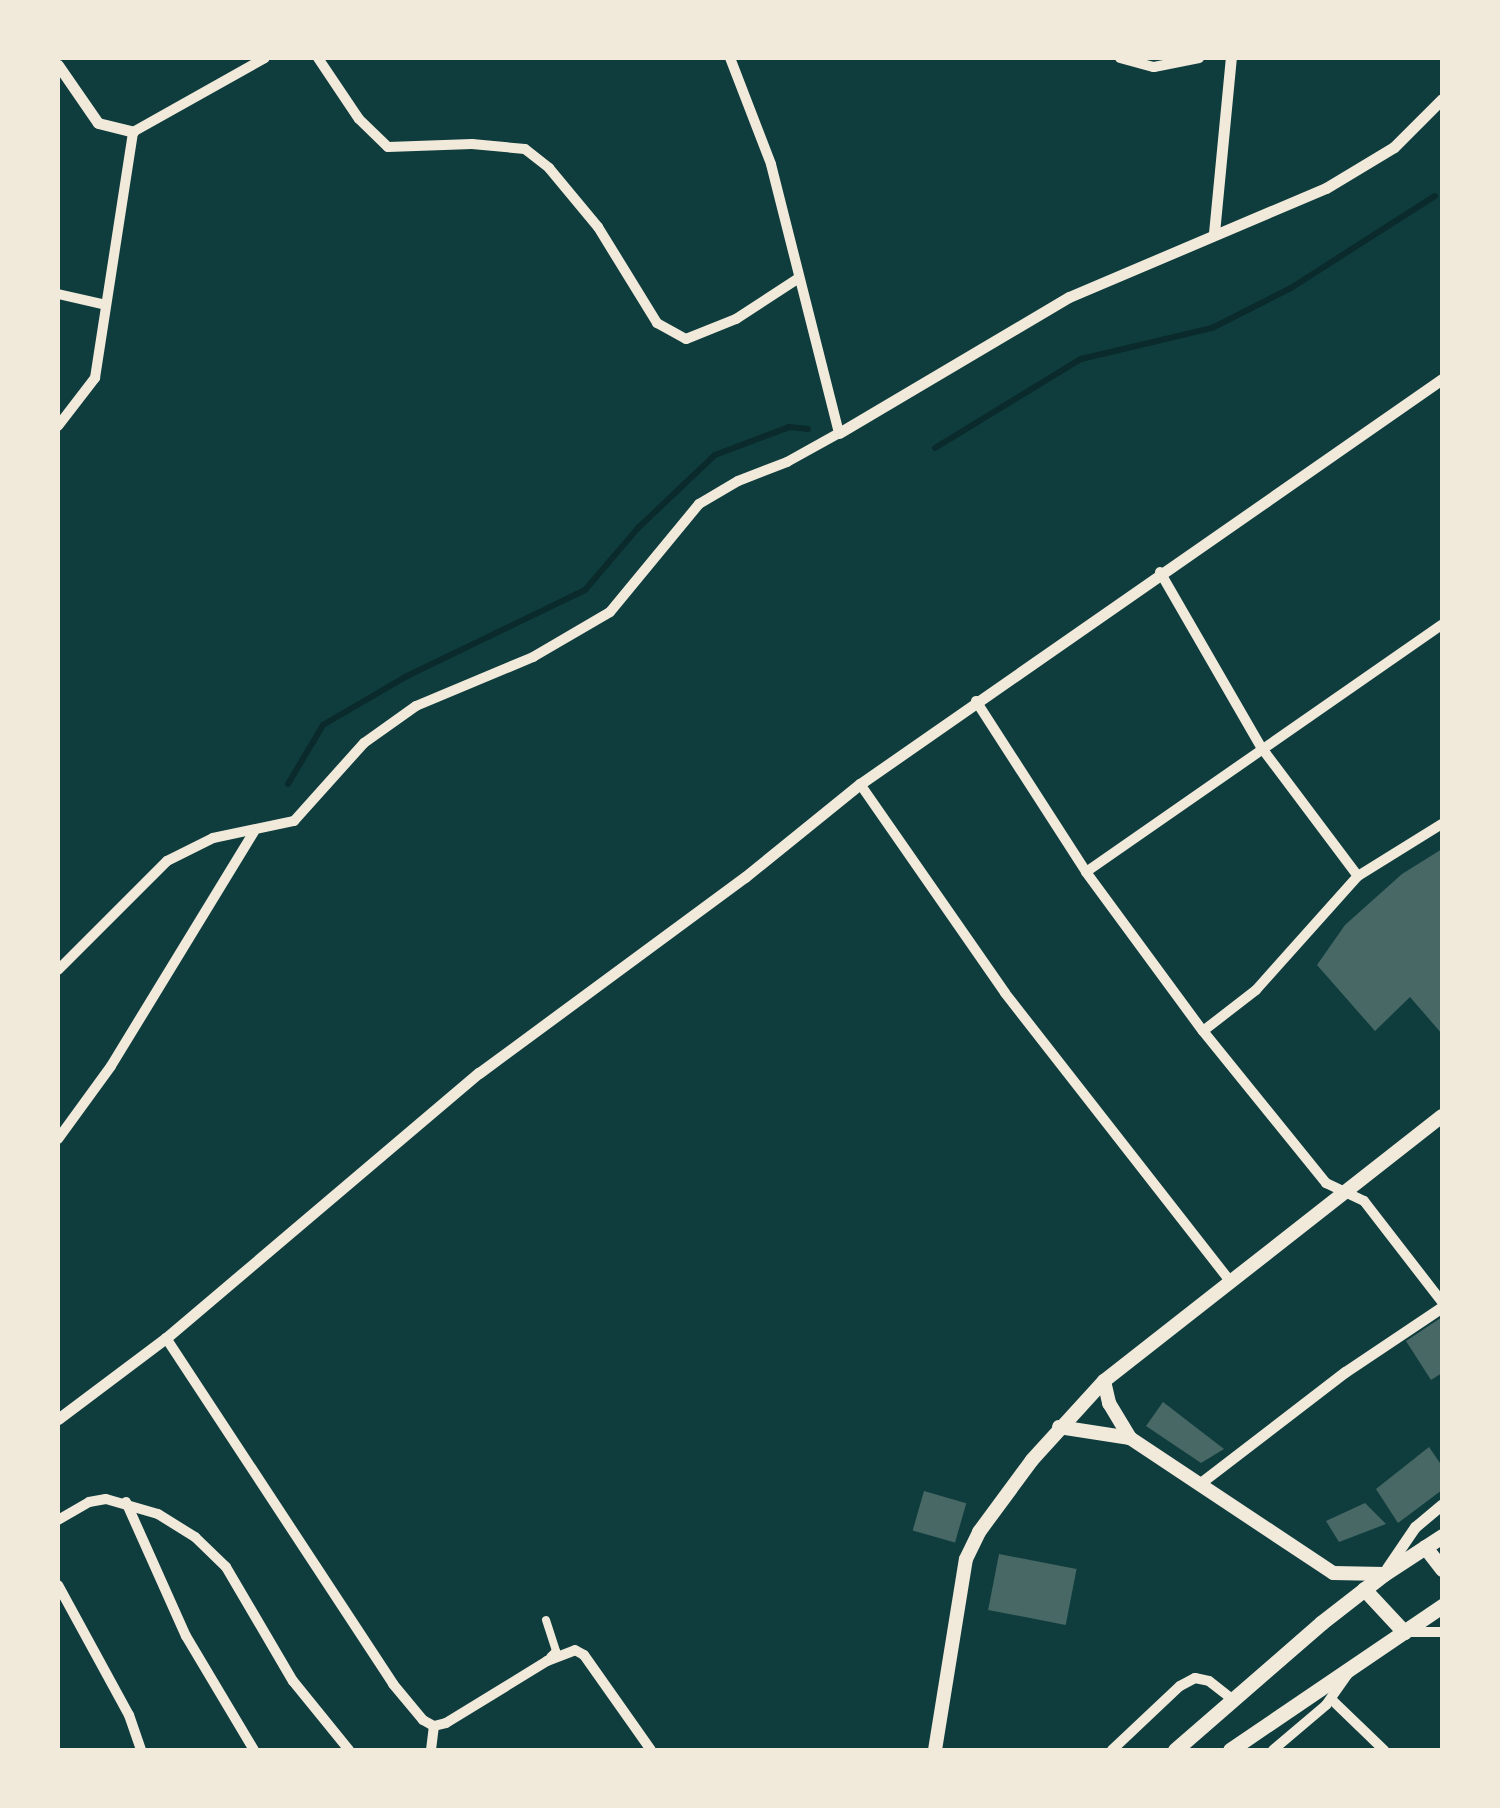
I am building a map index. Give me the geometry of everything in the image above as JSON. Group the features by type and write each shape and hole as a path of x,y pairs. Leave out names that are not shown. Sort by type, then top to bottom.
{"main road":[{"path":"935,1750 966,1559 996,1508 1058,1427 1104,1382 1229,1280 1442,1116"},
{"path":"1104,1382 1109,1403 1130,1438"},
{"path":"1058,1427 1130,1438 1333,1574 1384,1574"},
{"path":"1175,1750 1364,1589 1442,1536"},
{"path":"1425,1547 1442,1569"},
{"path":"1364,1589 1404,1632"},
{"path":"1230,1750 1436,1610"}],"street":[{"path":"58,65 98,122 133,132 265,58"},
{"path":"318,58 359,120 388,147 472,144 524,149 549,168 598,227 658,323 686,339 736,319 799,278"},
{"path":"730,58 771,164 839,433"},
{"path":"1120,58 1154,67 1199,58"},
{"path":"1214,233 1230,58"},
{"path":"58,970 167,861 213,838 294,821 364,743 416,706 533,656 610,612 700,504 839,433 1068,297 1326,188 1394,147 1442,99"},
{"path":"58,426 95,378 133,132"},
{"path":"58,294 106,305"},
{"path":"58,1419 166,1338 479,1073 745,877 860,784 1442,378"},
{"path":"1160,572 1260,747 1358,876"},
{"path":"1086,872 1260,747 1442,625"},
{"path":"976,701 1086,872 1203,1031 1326,1183 1364,1200 1442,1304 1345,1372 1200,1484"},
{"path":"860,784 1005,993 1229,1280"},
{"path":"1203,1031 1256,990 1358,876 1442,824"},
{"path":"58,1138 122,1050 254,832"},
{"path":"166,1338 392,1684 434,1726"},
{"path":"58,1520 88,1502 126,1502 158,1514 195,1537 226,1567 294,1681 349,1750"},
{"path":"126,1502 186,1636 254,1750"},
{"path":"1384,1574 1414,1527 1442,1504"},
{"path":"58,1585 129,1715 141,1750"},
{"path":"546,1620 556,1650 547,1661"},
{"path":"1404,1632 1442,1632"},
{"path":"434,1726 446,1724 547,1661 575,1650 584,1655 651,1750"},
{"path":"1273,1750 1330,1698 1355,1662"},
{"path":"1112,1750 1180,1686 1195,1678 1209,1680 1232,1699"},
{"path":"1330,1698 1384,1750"},
{"path":"431,1750 434,1726"}],"building":[{"path":"1442,849 1442,1034 1410,997 1375,1031 1317,965 1345,925 1402,874"},
{"path":"1442,1317 1442,1373 1431,1380 1406,1341"},
{"path":"1163,1402 1224,1449 1201,1463 1146,1426"},
{"path":"1429,1447 1442,1466 1442,1490 1398,1523 1376,1489"},
{"path":"924,1491 966,1503 955,1543 913,1530"},
{"path":"1365,1503 1386,1524 1339,1542 1326,1521"},
{"path":"999,1554 1077,1569 1066,1625 988,1610"}],"waterway":[{"path":"935,448 1081,359 1212,328 1291,288 1435,196"},
{"path":"288,784 323,725 405,677 585,590 638,528 715,455 789,427 808,429"}]}
